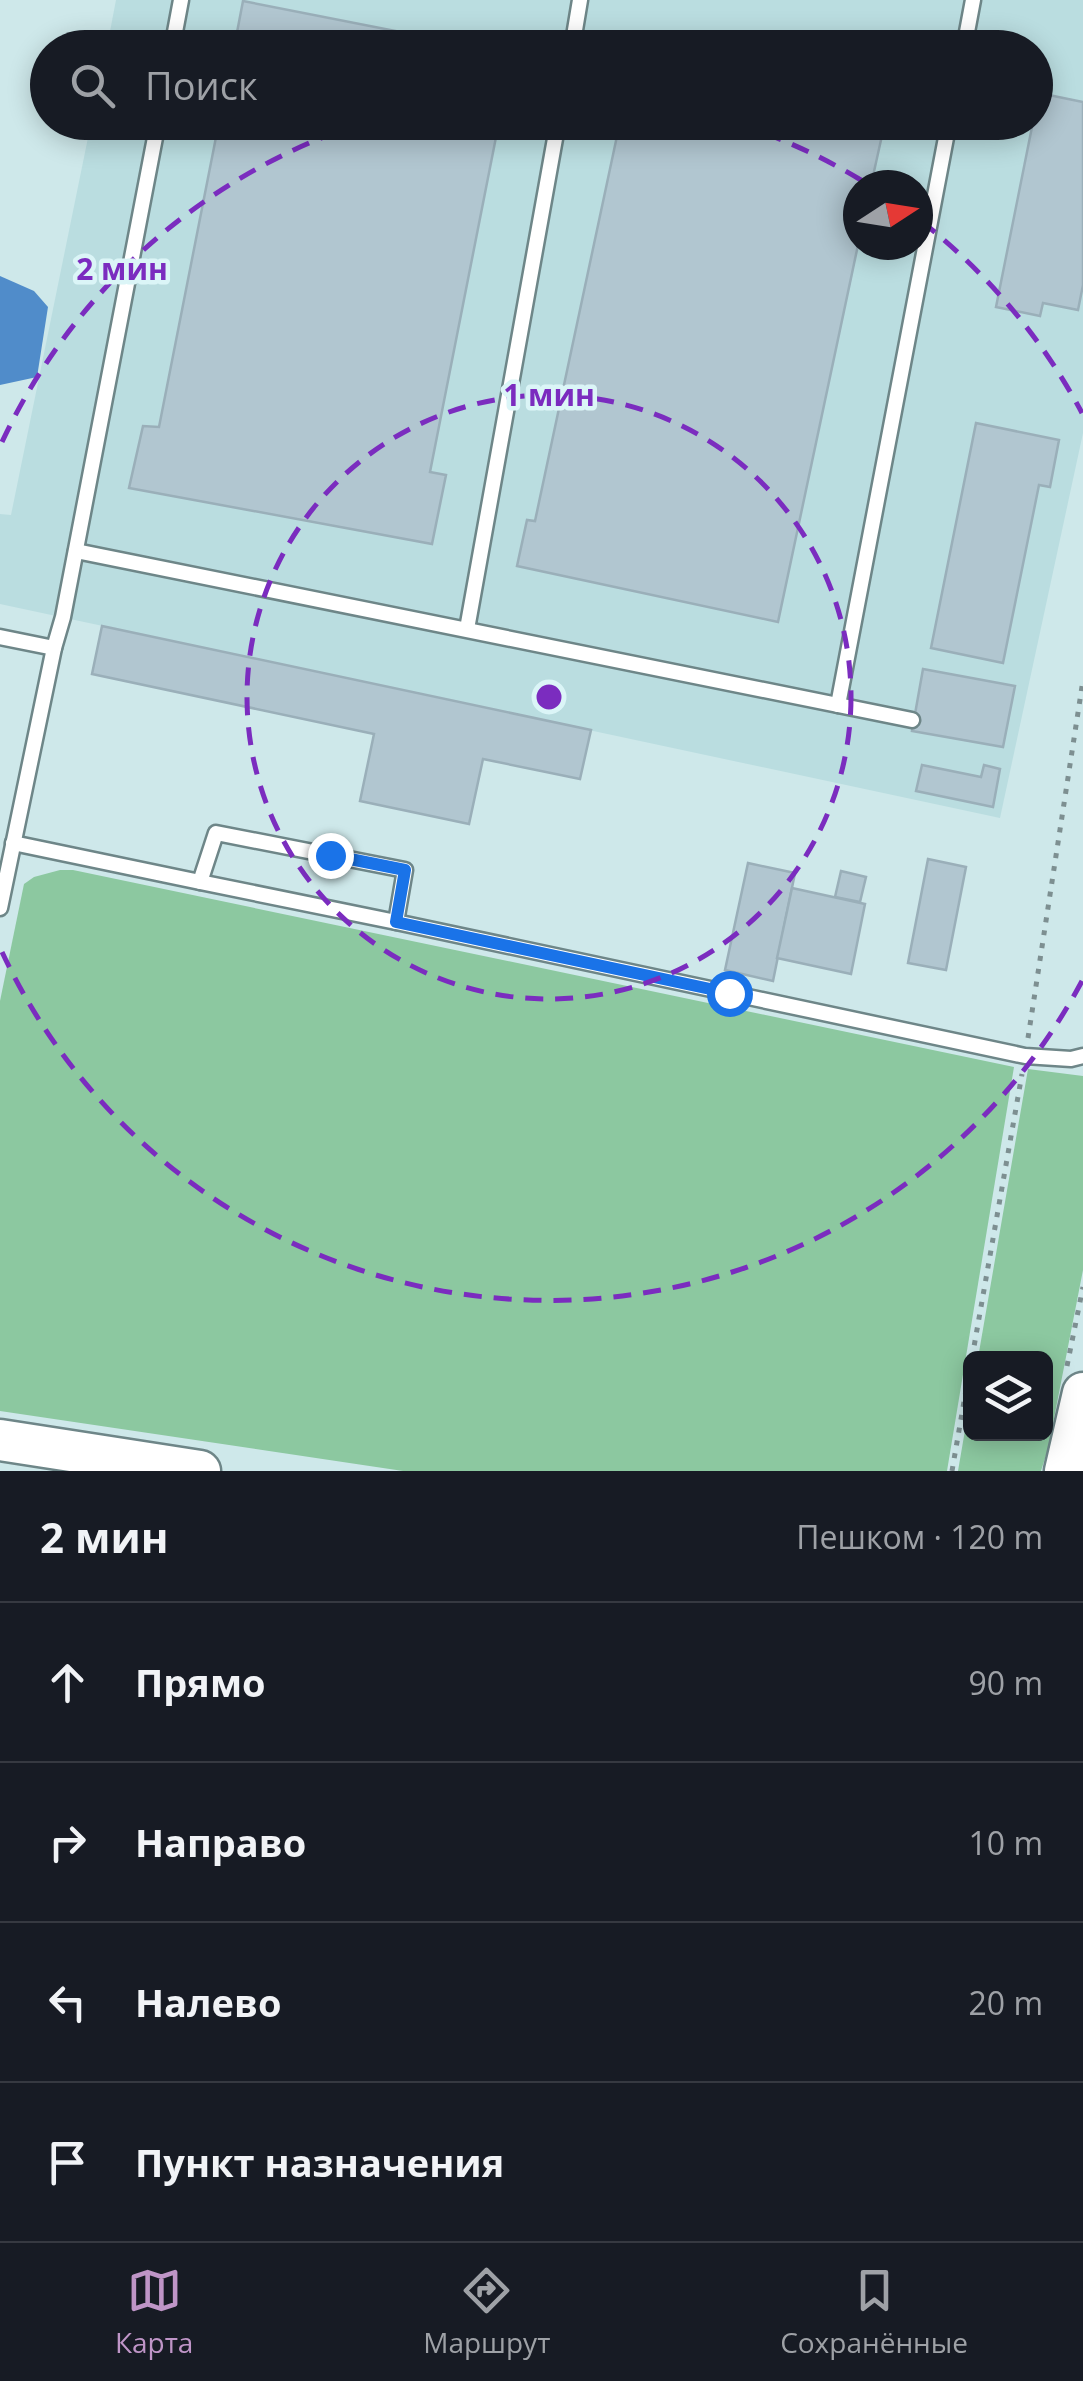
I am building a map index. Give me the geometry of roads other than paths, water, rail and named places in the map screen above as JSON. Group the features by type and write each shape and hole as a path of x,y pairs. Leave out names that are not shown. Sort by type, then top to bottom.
{"main road":[{"path":"1064,1471 1083,1392"},
{"path":"0,1440 200,1471"}],"lane":[{"path":"175,30 181,0"},
{"path":"575,30 580,0"},
{"path":"967,30 972,0"},
{"path":"0,908 63,617 155,140"},
{"path":"467,629 555,140"},
{"path":"838,705 946,140"},
{"path":"76,552 912,720"},
{"path":"0,638 54,648"},
{"path":"200,882 216,833 405,870 396,922"},
{"path":"13,844 1025,1056 1083,1056"}],"water":[{"path":"0,276 34,291 48,307 37,377 0,385"}]}
